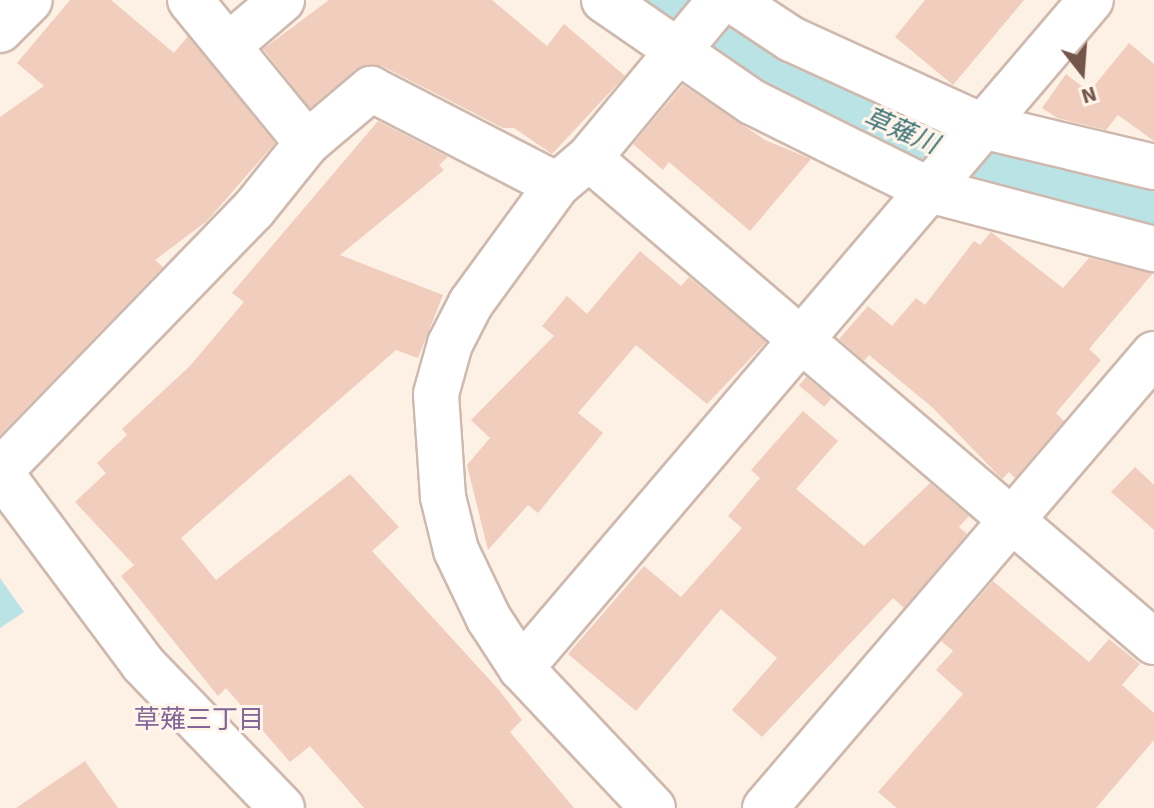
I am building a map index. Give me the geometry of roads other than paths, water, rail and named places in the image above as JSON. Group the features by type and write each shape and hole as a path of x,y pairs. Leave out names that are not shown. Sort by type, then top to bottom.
{"street":[{"path":"0,30 30,0"},
{"path":"190,0 307,143"},
{"path":"228,46 282,0"},
{"path":"604,0 752,102 929,190 1154,249"},
{"path":"653,808 521,668 489,619 456,550 436,448 436,394 450,344 471,303 573,171 720,0"},
{"path":"732,0 791,39 982,126 1154,167"},
{"path":"521,668 1091,0"},
{"path":"282,808 143,664 0,472 254,209 307,143 371,89 573,171 801,339 1154,642"},
{"path":"765,808 1154,354"}],"water":[{"path":"0,578 24,612 0,628"}],"waterway":[{"name":"草薙川","path":"674,0 796,87 998,172 1154,202"}],"district":[{"name":"草薙三丁目","path":"199,720"}]}
